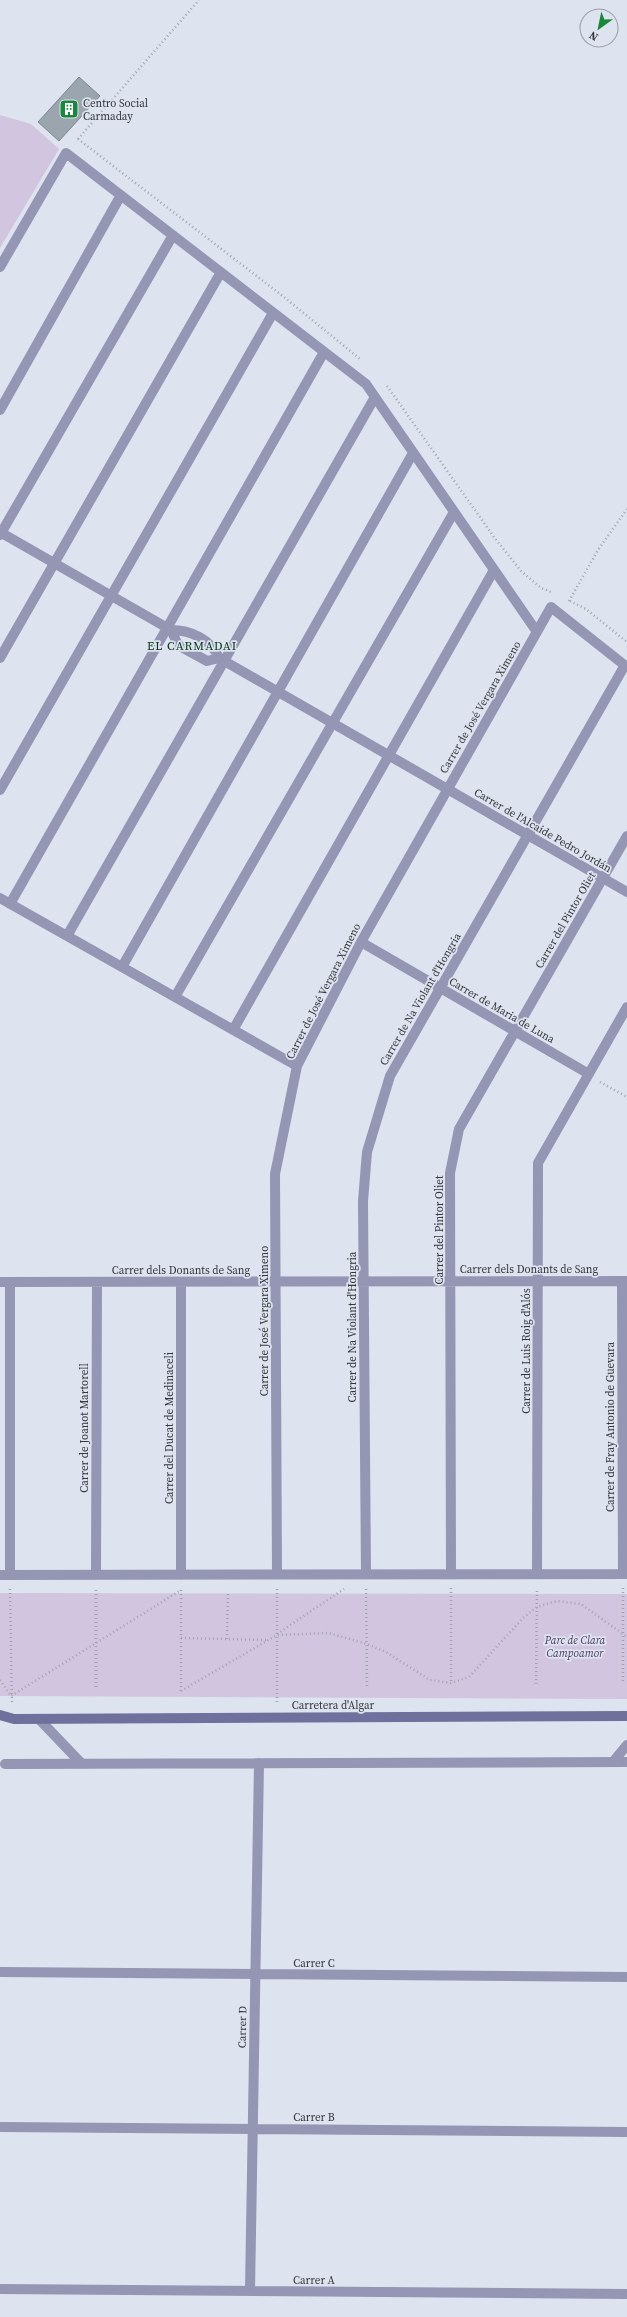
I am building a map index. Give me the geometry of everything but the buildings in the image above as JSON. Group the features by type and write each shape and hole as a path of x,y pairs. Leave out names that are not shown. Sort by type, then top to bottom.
{"main road":[{"name":"Carretera d'Algar","path":"0,1715 14,1719 627,1716"},
{"name":"Carretera d'Algar","path":"0,1724 14,1719"}],"street":[{"path":"0,267 66,152 366,384 537,632"},
{"path":"0,410 121,195"},
{"path":"172,235 0,533 169,629 186,630 215,647 222,659"},
{"path":"0,658 221,272"},
{"path":"0,790 273,313"},
{"path":"10,904 169,629 324,352"},
{"path":"67,936 222,659 375,397"},
{"path":"122,967 413,453"},
{"path":"175,997 454,512"},
{"path":"233,1030 494,570"},
{"path":"551,607 626,666"},
{"name":"Carrer de José Vergara Ximeno","path":"277,1574 275,1174 297,1066 361,942 551,607"},
{"path":"169,629 178,645 207,661 222,659"},
{"name":"Carrer de l'Alcaide Pedro Jordán","path":"222,659 627,892"},
{"name":"Carrer de Na Violant d'Hongria","path":"366,1574 363,1202 367,1152 390,1076 626,666"},
{"name":"Carrer del Pintor Oliet","path":"451,1574 450,1173 459,1128 627,836"},
{"path":"0,898 297,1066"},
{"name":"Carrer de Maria de Luna","path":"361,942 515,1031 588,1076"},
{"name":"Carrer de Luis Roig d'Alós","path":"537,1574 538,1163 627,1008"},
{"name":"Carrer dels Donants de Sang","path":"5,1282 624,1281"},
{"name":"Carrer de Fray Antonio de Guevara","path":"624,1281 625,1574"},
{"path":"5,1282 5,1575 625,1574"},
{"name":"Carrer de Joanot Martorell","path":"96,1575 97,1282"},
{"name":"Carrer del Ducat de Medinaceli","path":"181,1282 181,1574"},
{"path":"39,1719 81,1763"},
{"path":"613,1762 627,1745"},
{"path":"5,1764 627,1762"},
{"name":"Carrer D","path":"250,2291 259,1763"},
{"name":"Carrer C","path":"0,1972 627,1977"},
{"name":"Carrer B","path":"0,2127 627,2132"},
{"name":"Carrer A","path":"0,2289 627,2294"}],"path":[{"path":"66,152 199,0"},
{"path":"551,607 569,601 598,550 627,509"},
{"path":"588,1076 604,1082 627,1097"},
{"path":"181,1574 181,1691 277,1635 366,1574"},
{"path":"277,1574 277,1704"},
{"path":"366,1574 367,1688"},
{"path":"451,1574 451,1683"},
{"path":"536,1684 537,1574"},
{"path":"623,1684 625,1574"},
{"path":"5,1575 10,1696 12,1705"},
{"path":"96,1575 96,1687"},
{"path":"10,1696 181,1590"},
{"path":"227,1639 228,1593"},
{"path":"277,1635 329,1633 366,1644 386,1652 410,1669 430,1680 451,1683 469,1676 523,1618 537,1607 557,1601 581,1604 623,1632 627,1637"},
{"path":"181,1638 268,1640"},
{"path":"0,1680 10,1696"}],"green space":[{"path":"0,115 31,124 59,149 0,248"},
{"name":"Parc de Clara Campoamor","path":"0,1593 627,1594 627,1699 0,1696"}],"place":[{"name":"Centro Social Carmaday","path":"69,109"}],"district":[{"name":"EL CARMADAI","path":"192,646"}]}
